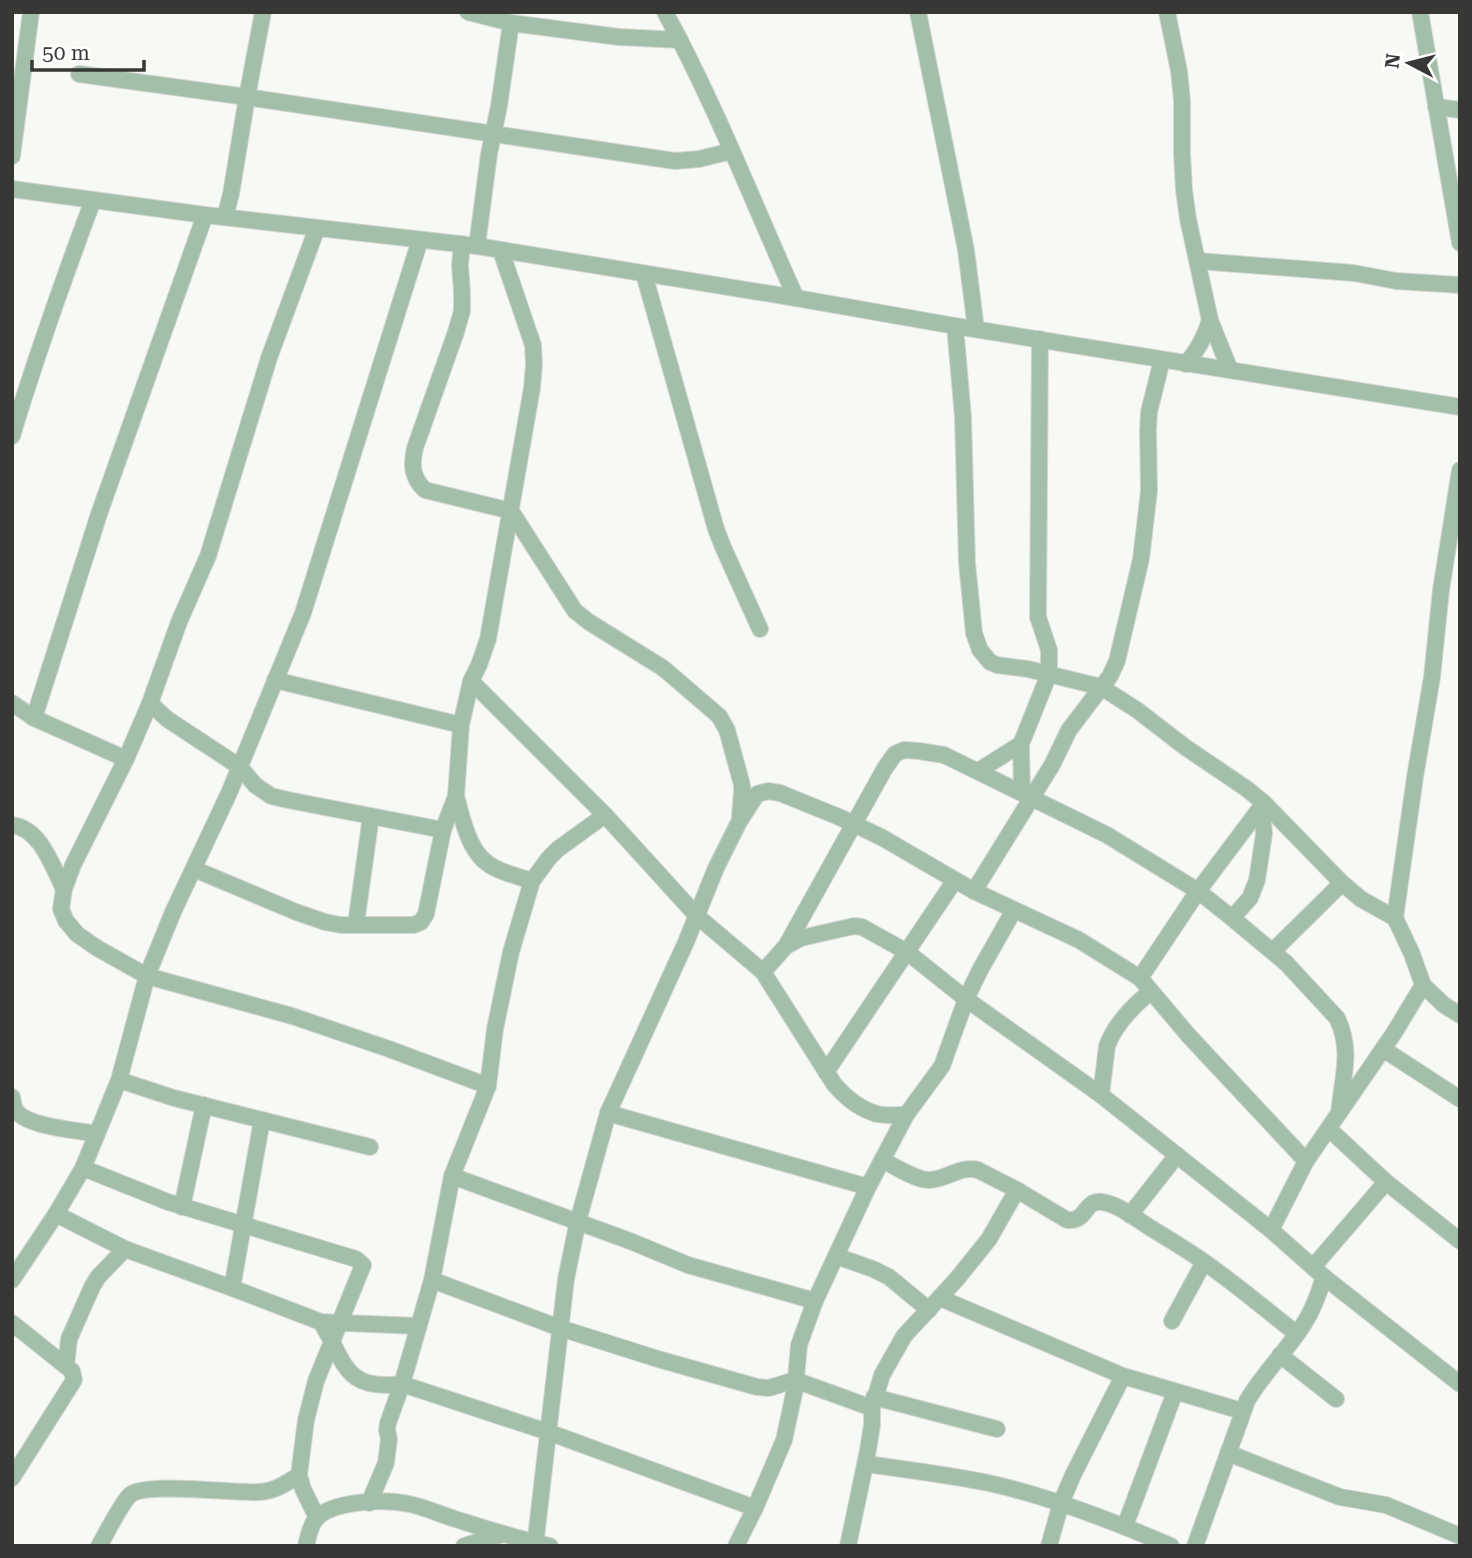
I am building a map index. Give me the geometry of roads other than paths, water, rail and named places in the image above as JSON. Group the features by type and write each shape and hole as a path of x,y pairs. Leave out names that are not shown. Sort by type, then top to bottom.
{"street":[{"path":"12,156 31,12"},
{"path":"225,217 263,12"},
{"path":"468,12 511,23 619,37 680,40"},
{"path":"665,12 732,151 796,298"},
{"path":"918,12 964,238 976,329"},
{"path":"1167,12 1182,100 1182,153 1188,219 1210,320 1230,370"},
{"path":"1420,12 1436,107 1457,204 1460,243"},
{"path":"511,23 499,106 470,245 460,265 462,311 415,448 412,469 425,490 511,511 575,611 663,668 719,716 727,730 742,785 739,822"},
{"path":"79,74 675,161 699,159 732,151"},
{"path":"1436,107 1460,110"},
{"path":"12,189 205,215 470,245 1460,407"},
{"path":"12,436 58,294 93,200"},
{"path":"34,718 99,514 205,215"},
{"path":"317,228 270,358 208,556 179,622 150,703 126,759 73,865 64,889 61,909 66,921 77,934 147,976 292,1016 488,1086"},
{"path":"12,1280 83,1168 119,1080 147,976 173,912 240,767 303,613 420,240"},
{"path":"194,869 325,922 341,925 413,925 421,922 426,914 443,830 456,796 461,725 471,681 488,639 532,388 533,345 501,251"},
{"path":"1198,261 1460,285"},
{"path":"644,274 716,529 760,629"},
{"path":"1186,363 1198,351 1210,320"},
{"path":"955,326 963,417 967,562 974,633 976,643 985,656 997,665 1028,668 1101,687 1137,709 1185,747 1247,789 1261,806 1342,883 1361,899 1395,918"},
{"path":"1027,794 1021,744 1049,674 1049,650 1038,617 1040,339"},
{"path":"974,891 1013,830 1027,794 1052,765 1076,719 1110,676 1117,661 1141,559 1149,491 1147,429 1162,360"},
{"path":"1460,470 1395,918 1423,985 1460,1016"},
{"path":"275,680 461,725"},
{"path":"471,681 605,815 697,916 763,972 826,1072 844,1095 877,1114 906,1115"},
{"path":"12,703 34,718 126,759"},
{"path":"150,703 167,719 240,767 255,785 271,796 443,830"},
{"path":"978,771 1021,744"},
{"path":"763,972 786,946 895,754 904,750 937,753 1027,794 1107,835 1198,891 1273,951 1337,1018 1341,1027 1346,1050 1339,1113"},
{"path":"306,1546 311,1527 317,1518 328,1510 369,1503 409,1504 540,1545 548,1432 566,1279 578,1221 608,1113 716,868 739,822 757,794 768,791 789,796 881,837 974,891 1079,940 1140,978 1254,1107 1309,1156"},
{"path":"456,796 468,836 481,858 493,867 532,881"},
{"path":"1140,978 1198,891 1261,806"},
{"path":"1232,918 1250,898 1257,880 1264,834 1261,806"},
{"path":"369,1503 386,1463 388,1423 432,1280 452,1176 488,1086 495,1029 511,952 532,881 558,849 605,815"},
{"path":"356,924 371,816"},
{"path":"12,825 25,828 33,835 64,889"},
{"path":"826,1072 955,880"},
{"path":"1273,951 1342,883"},
{"path":"736,1546 784,1440 799,1345 815,1301 867,1187 906,1115 942,1066 966,999 1014,910"},
{"path":"786,946 801,938 854,926 862,927 907,952 966,999 1101,1095 1460,1384"},
{"path":"1272,1230 1309,1156 1373,1065 1423,985"},
{"path":"1101,1095 1109,1039 1132,1007 1150,992"},
{"path":"1383,1049 1458,1093"},
{"path":"1346,1050 1373,1065"},
{"path":"119,1080 174,1098 370,1147"},
{"path":"12,1097 15,1109 34,1123 97,1134"},
{"path":"182,1207 205,1105"},
{"path":"608,1113 867,1187"},
{"path":"877,1114 893,1140"},
{"path":"232,1288 262,1121"},
{"path":"1329,1129 1386,1182 1460,1241"},
{"path":"1309,1156 1349,1148"},
{"path":"1130,1215 1177,1155"},
{"path":"882,1160 919,1179 929,1180 972,1168 1017,1190 1067,1220 1079,1218 1091,1204 1098,1201 1109,1204 1204,1262 1297,1334"},
{"path":"83,1168 152,1197 361,1261 363,1265 316,1381 306,1420 301,1482 317,1518"},
{"path":"452,1176 578,1221 688,1265 815,1301"},
{"path":"1195,1546 1242,1411 1257,1383 1297,1334 1316,1303 1318,1272 1386,1182"},
{"path":"848,1546 866,1464 873,1403 882,1375 904,1336 935,1304 989,1238 1017,1190"},
{"path":"56,1214 125,1249 321,1322 418,1326"},
{"path":"66,1366 69,1339 92,1287 125,1249"},
{"path":"836,1256 873,1269 935,1304 1123,1376 1242,1411"},
{"path":"1172,1321 1204,1262"},
{"path":"432,1280 559,1328 757,1387 769,1388 795,1380 873,1403 997,1429"},
{"path":"321,1322 344,1365 350,1373 367,1384 402,1384 548,1432 755,1508"},
{"path":"12,1323 72,1371 74,1380 12,1478"},
{"path":"1280,1354 1336,1399"},
{"path":"1049,1546 1061,1503 1073,1475 1123,1376"},
{"path":"1125,1527 1175,1392"},
{"path":"1228,1453 1340,1497 1386,1505 1460,1536"},
{"path":"866,1464 995,1485 1061,1503 1171,1546"},
{"path":"99,1546 128,1496 139,1490 260,1492 301,1482"},
{"path":"464,1546 503,1534"}]}
